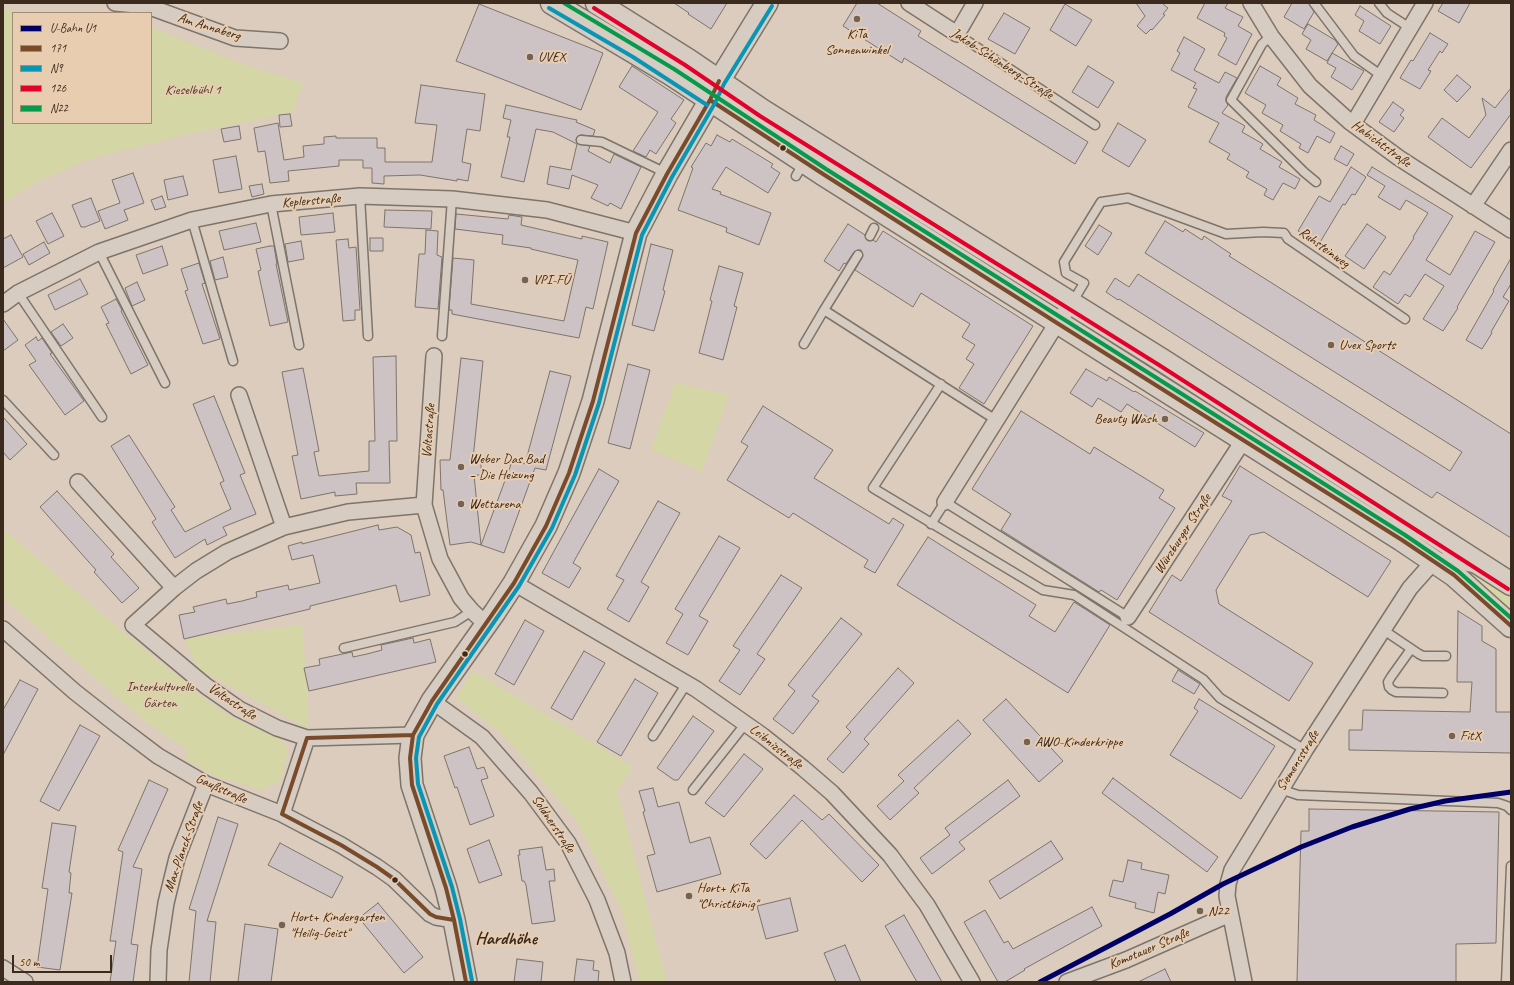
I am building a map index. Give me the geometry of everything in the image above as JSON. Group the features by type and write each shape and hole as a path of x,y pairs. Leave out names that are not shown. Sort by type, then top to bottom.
{"main road":[{"path":"552,3 636,52 769,114 1072,303 1511,584"},
{"path":"597,3 658,40 715,90 800,169 1057,323 1434,562 1454,575 1511,626"}],"street":[{"name":"Am Annaberg","path":"115,3 147,6 235,38 280,41"},
{"path":"466,982 454,920 442,874 412,785 410,758 413,736 480,618 514,583 546,526 577,452 601,371 609,333 636,233 667,174 767,3"},
{"name":"Jakob-Schönberg-Straße","path":"909,3 957,34"},
{"path":"957,34 975,3"},
{"name":"Habichtstraße","path":"1251,3 1271,36 1310,86 1353,124 1399,158 1511,230"},
{"path":"1353,124 1424,3"},
{"path":"1473,206 1511,150"},
{"name":"Keplerstraße","path":"3,304 18,293 99,252 192,220 271,204 360,196 452,200 547,210 636,233"},
{"path":"945,502 1057,323 1072,303"},
{"name":"Voltastraße","path":"434,356 424,505 440,559 462,598 480,618"},
{"path":"239,394 284,527"},
{"name":"Würzburger Straße","path":"1125,622 1243,441"},
{"path":"78,482 174,588"},
{"name":"Voltastraße","path":"413,736 307,738 277,728 239,709 206,686 133,625 174,588 196,571 227,552 284,527 348,512 424,505"},
{"path":"1434,562 1455,561 1484,567"},
{"name":"Siemensstraße","path":"1244,982 1227,896 1228,884 1232,870 1304,750 1382,629 1410,588 1434,562"},
{"name":"Leibnizstraße","path":"514,583 687,683 746,723 832,793 890,855 927,904 972,982"},
{"name":"Gaußstraße","path":"3,629 75,692 158,756 206,784 282,814 341,845 394,879 430,914 436,917 454,920"},
{"name":"Soldnerstraße","path":"432,701 482,736 532,793 568,843 597,900 617,953 623,982"},
{"path":"282,814 287,794 307,738"},
{"name":"Max-Planck-Straße","path":"158,982 159,950 166,903 177,858 206,784"},
{"name":"Komotauer Straße","path":"1067,982 1126,960 1230,914"},
{"path":"3,968 25,982"}],"lane":[{"path":"1314,3 1354,56 1382,76"},
{"path":"1378,3 1387,13 1410,28"},
{"name":"Jakob-Schönberg-Straße","path":"957,34 1095,125"},
{"path":"1271,36 1262,44 1231,100 1316,182"},
{"path":"581,140 602,142 667,174"},
{"path":"360,196 368,336"},
{"name":"Ruhsteinweg","path":"1072,303 1084,283 1066,274 1064,262 1101,202 1128,198 1226,234 1263,232 1284,233 1288,239 1405,319"},
{"path":"442,336 452,200"},
{"path":"271,204 299,345"},
{"path":"192,220 233,361"},
{"path":"870,236 874,228"},
{"path":"99,252 165,382"},
{"path":"804,344 858,255"},
{"path":"18,293 102,417"},
{"path":"824,310 996,420"},
{"path":"941,384 873,488 1043,590 1074,595 1125,622"},
{"path":"3,400 54,455"},
{"path":"931,524 945,502 1125,622 1203,679 1220,698 1304,750"},
{"path":"344,648 455,622 480,618"},
{"path":"1382,629 1423,656 1446,656"},
{"path":"1411,649 1388,682 1389,687 1396,692 1442,693"},
{"path":"653,736 687,683"},
{"path":"693,790 746,723"},
{"path":"1280,790 1298,795 1498,804 1507,806 1511,810"},
{"path":"1506,982 1511,866"}],"green space":[{"name":"Kieselbühl 1","path":"3,10 28,12 12,12 12,124 152,124 152,26 237,62 303,83 293,112 188,134 89,159 39,181 3,203"},
{"path":"675,383 729,394 702,472 651,450"},
{"name":"Interkulturelle Gärten","path":"3,529 123,632 212,704 228,715 280,739 288,749 281,780 262,790 215,776 186,759 187,750 142,719 3,598"},
{"path":"1461,569 1465,569 1511,598 1511,615"},
{"path":"302,625 308,700 307,728 198,669 184,639"},
{"path":"473,671 633,767 617,791 667,982 640,982 621,910 576,820 505,737 456,697"}],"building":[{"path":"674,3 727,3 711,29"},
{"path":"857,3 877,3 921,31 918,36 1088,142 1075,164 904,58 902,63 843,26"},
{"path":"1136,3 1162,3 1168,8 1163,14 1165,15 1152,30 1151,29 1146,34 1137,26 1145,16"},
{"path":"1205,3 1228,3 1225,8 1243,17 1238,26 1252,34 1236,65 1218,55 1227,38 1224,36 1225,33 1197,18"},
{"path":"1292,3 1309,3 1314,12 1304,29 1284,17"},
{"path":"1443,3 1470,3 1459,23 1438,11"},
{"name":"UVEX","path":"479,4 603,53 581,110 456,61"},
{"path":"1065,4 1092,20 1076,46 1050,30"},
{"path":"1360,6 1391,26 1380,44 1359,31 1364,21 1355,15"},
{"path":"1004,13 1030,28 1015,54 988,39"},
{"path":"1308,24 1335,40 1338,44 1327,61 1306,49 1311,40 1302,34"},
{"path":"1430,33 1448,44 1442,53 1440,51 1428,70 1431,71 1420,89 1400,78 1411,60 1413,61"},
{"path":"1184,37 1205,49 1194,70 1219,83 1225,72 1237,78 1226,97 1228,105 1222,113 1245,126 1242,132 1263,144 1260,149 1282,162 1279,167 1300,179 1295,189 1283,183 1273,200 1264,195 1267,189 1246,177 1249,172 1227,159 1230,154 1209,142 1219,123 1188,107 1197,89 1193,88 1196,83 1171,70 1180,53 1177,51"},
{"path":"1332,53 1364,71 1352,90 1331,77 1336,68 1327,63"},
{"path":"632,66 684,100 671,119 676,123 656,154 650,150 646,157 633,151 658,112 619,87"},
{"path":"1088,66 1114,82 1098,108 1072,92"},
{"path":"1260,66 1281,78 1277,85 1298,98 1295,104 1316,115 1314,120 1335,133 1330,143 1317,136 1308,153 1299,148 1301,144 1280,131 1283,125 1262,113 1266,105 1245,93"},
{"path":"1457,75 1471,87 1457,102 1444,90"},
{"path":"421,85 485,94 480,131 467,129 462,162 471,164 468,181 457,179 457,181 420,175 384,176 384,184 372,183 372,168 363,168 363,160 339,160 339,166 288,171 289,181 270,183 265,151 258,152 254,128 278,123 284,160 304,157 303,146 324,144 324,137 336,136 336,138 377,138 377,148 385,148 385,162 432,162 437,125 415,123"},
{"path":"1511,88 1511,114 1471,168 1428,137 1442,118 1469,138 1486,115 1482,98 1495,108"},
{"path":"1393,102 1404,110 1400,115 1404,118 1394,132 1379,122"},
{"path":"506,105 577,120 576,122 595,130 593,136 581,135 577,137 576,140 578,144 590,146 588,151 610,163 614,154 641,167 621,209 610,203 608,206 591,198 598,185 572,175 569,189 547,184 550,166 571,170 577,144 553,132 536,129 524,182 501,177 510,137 507,137 511,120 503,118"},
{"path":"290,114 292,126 280,127 279,115"},
{"path":"1118,123 1146,140 1129,167 1102,151"},
{"path":"239,126 241,139 224,142 221,129"},
{"path":"717,135 730,142 732,139 773,164 771,167 780,173 768,193 726,167 712,189 721,192 720,194 771,213 759,245 726,232 727,228 678,210 693,168 691,167 706,143 711,146"},
{"path":"1341,146 1354,154 1347,166 1334,159"},
{"path":"236,156 242,189 219,193 213,160"},
{"path":"1351,167 1366,177 1355,195 1352,194 1345,205 1343,204 1319,244 1298,231 1319,196 1330,202"},
{"path":"1372,167 1453,216 1426,260 1450,275 1475,231 1495,242 1457,307 1458,308 1443,331 1423,319 1444,286 1425,274 1410,297 1405,294 1398,304 1373,287 1384,271 1390,275 1428,213 1406,200 1400,210 1378,197 1385,186 1367,175"},
{"path":"133,173 144,203 124,210 128,220 105,229 98,211 120,203 112,180"},
{"path":"183,176 188,195 168,200 164,180"},
{"path":"262,184 264,194 252,197 249,186"},
{"path":"162,196 166,207 155,210 151,200"},
{"path":"91,198 100,221 85,227 81,227 72,205"},
{"path":"385,210 432,211 431,229 384,227"},
{"path":"52,213 64,236 48,244 36,221"},
{"path":"333,213 335,232 301,235 299,217"},
{"path":"456,214 508,219 509,215 522,217 521,225 582,239 582,236 608,242 593,309 586,307 579,338 452,314 452,310 449,310 453,258 474,260 471,304 564,321 578,260 531,248 502,244 503,235 455,229"},
{"path":"1165,221 1183,232 1185,229 1202,240 1204,236 1231,254 1229,256 1511,434 1511,538 1437,492 1432,498 1106,292 1115,278 1129,287 1138,274 1450,471 1462,452 1145,253"},
{"path":"256,223 261,242 224,250 219,231"},
{"path":"848,224 865,235 866,239 870,241 873,240 876,242 883,231 1033,326 984,404 959,388 974,364 966,359 975,345 962,337 970,324 921,293 913,307 855,270 863,256 861,250 854,252 839,271 824,261"},
{"path":"1367,224 1386,237 1364,269 1345,256"},
{"path":"1099,225 1112,233 1098,255 1085,246"},
{"path":"426,230 438,231 437,255 442,257 438,309 415,307 419,254 425,254"},
{"path":"11,235 23,257 3,268 3,239"},
{"path":"370,238 383,238 383,251 370,251"},
{"path":"348,239 349,248 356,247 360,310 355,310 355,320 343,321 336,240"},
{"path":"301,241 304,259 288,262 285,244"},
{"path":"44,242 50,253 29,265 23,254"},
{"path":"651,244 673,250 663,290 665,291 654,331 632,325"},
{"path":"162,246 168,265 143,274 136,255"},
{"path":"274,246 276,264 288,322 270,326 258,271 261,270 256,249"},
{"path":"223,257 228,277 215,280 210,261"},
{"path":"1511,258 1511,284 1503,297 1509,301 1482,349 1466,340"},
{"path":"199,263 205,283 202,284 220,339 203,344 185,291 188,290 181,269"},
{"path":"719,266 743,273 734,306 737,307 723,360 699,353"},
{"path":"80,279 88,294 55,310 48,295"},
{"path":"137,282 145,300 132,306 125,288"},
{"path":"116,299 148,365 131,374 106,324 109,323 101,307"},
{"path":"3,319 18,340 3,351"},
{"path":"63,324 73,338 61,346 51,332"},
{"path":"36,337 38,341 42,338 52,353 50,354 84,401 65,415 29,365 36,361 25,345"},
{"path":"396,356 397,441 389,441 390,483 356,483 357,494 335,496 335,492 301,499 292,456 298,455 282,372 303,368 319,451 314,452 319,476 369,471 369,441 375,441 373,357"},
{"path":"461,358 483,361 473,459 481,459 481,475 474,475 481,545 471,542 450,545 443,490 441,490 440,460 450,460"},
{"path":"628,364 650,370 630,449 608,443"},
{"path":"1086,369 1107,381 1109,377 1134,392 1135,391 1204,433 1195,447 1127,404 1121,412 1098,398 1092,407 1070,393"},
{"path":"550,371 571,376 546,470 535,468 504,553 481,545 513,459 525,464"},
{"path":"214,396 245,473 240,475 256,514 223,527 227,535 207,545 205,539 175,558 152,522 156,519 111,446 129,435 175,507 171,510 185,532 231,509 220,483 224,481 193,404"},
{"path":"763,406 833,450 814,478 889,524 893,518 904,525 875,573 864,567 868,560 793,513 789,518 727,480 748,446 741,442"},
{"path":"1021,411 1090,454 1094,447 1164,490 1159,498 1175,508 1117,600 1101,590 1099,592 1001,530 1011,514 972,489"},
{"path":"3,417 27,444 10,460 3,452"},
{"path":"1240,466 1391,561 1368,597 1264,532 1250,535 1216,590 1219,604 1313,663 1289,701 1149,612 1172,575 1181,581 1232,501 1222,496"},
{"path":"599,469 619,481 573,563 581,568 569,588 542,573"},
{"path":"57,491 114,554 111,557 139,588 122,603 94,572 96,570 40,507"},
{"path":"658,501 680,513 641,582 649,587 629,622 607,609 624,580 616,576"},
{"path":"378,525 379,530 397,527 411,535 415,553 420,552 430,595 400,602 396,585 310,606 310,609 184,639 179,615 195,612 193,607 226,599 227,604 242,601 257,597 256,592 288,585 289,590 320,583 313,555 292,560 288,546 302,542 302,544"},
{"path":"719,536 740,548 699,616 708,621 688,655 666,643 683,614 675,609"},
{"path":"928,537 1036,605 1029,616 1055,632 1074,602 1110,625 1068,693 897,585"},
{"path":"781,575 802,588 757,654 765,659 740,695 719,681 740,650 733,646"},
{"path":"1458,611 1482,626 1482,641 1496,649 1496,712 1511,712 1511,753 1349,750 1349,730 1362,730 1363,710 1470,712 1472,682 1457,682"},
{"path":"841,618 862,634 812,696 819,701 793,734 773,719 795,691 788,685"},
{"path":"525,620 544,631 514,685 495,674"},
{"path":"413,638 414,643 430,639 436,662 309,691 304,668 320,665 319,659 352,652 353,657 367,654 382,650 381,645"},
{"path":"584,651 605,663 572,720 551,708"},
{"path":"898,668 914,683 864,739 869,744 843,773 827,759 851,732 846,727"},
{"path":"1178,670 1200,684 1194,694 1172,681"},
{"path":"635,679 658,693 621,756 597,742"},
{"path":"20,680 38,689 3,755 3,710"},
{"path":"1006,699 1063,761 1039,782 983,720"},
{"path":"1199,699 1275,746 1241,799 1170,755 1198,711 1194,708"},
{"path":"693,716 714,731 678,780 674,780 657,768"},
{"path":"958,720 971,734 914,788 919,793 890,820 877,806 904,781 898,775"},
{"path":"80,725 100,736 59,811 40,801"},
{"path":"469,747 477,769 484,767 488,778 481,780 494,816 470,825 457,787 455,788 444,756"},
{"path":"744,754 763,769 724,817 705,803"},
{"path":"1113,778 1218,857 1207,872 1102,793"},
{"path":"149,780 168,789 133,867 142,869 131,944 138,945 133,982 110,982 116,941 110,941 123,852 118,850"},
{"path":"1008,780 1020,796 959,842 965,849 932,874 920,858 950,835 945,828"},
{"path":"653,788 658,807 679,802 690,843 710,837 721,874 657,892 647,856 655,854 643,812 645,811 639,791"},
{"path":"794,795 822,820 829,814 879,865 862,882 802,820 766,859 750,844"},
{"path":"1309,809 1499,812 1496,943 1456,944 1456,982 1297,982 1301,831 1309,831"},
{"path":"218,817 238,824 207,921 216,922 210,982 189,982 196,911 189,909"},
{"path":"52,823 76,826 69,872 71,873 69,893 72,893 60,970 37,967 48,889 42,888"},
{"path":"489,840 502,875 479,883 467,849"},
{"path":"1051,841 1063,859 1000,899 989,881"},
{"path":"280,843 343,877 332,898 268,865"},
{"path":"542,847 546,870 554,869 555,881 549,881 555,921 532,924 526,885 524,881 522,881 518,855 520,855 519,850"},
{"path":"1128,860 1142,863 1141,869 1169,875 1165,894 1158,892 1154,913 1135,908 1136,903 1109,896 1113,880 1123,882"},
{"path":"790,898 798,931 766,939 757,906"},
{"path":"378,903 423,957 404,973 359,918"},
{"path":"1092,907 1102,926 1024,969 1025,970 1005,982 998,982 964,922 985,910 1004,943 1008,941 1013,949"},
{"path":"904,915 942,982 917,982 885,926"},
{"path":"245,924 278,929 271,982 238,982"},
{"path":"845,945 861,982 836,982 824,953"},
{"path":"517,959 543,962 541,982 514,982"},
{"path":"577,959 594,961 593,970 599,971 598,982 574,982"},
{"path":"1165,969 1171,982 1138,982"}],"metro line":[{"name":"U1","path":"1040,982 1170,914 1223,884 1301,847 1352,827 1410,809 1445,801 1511,792"}],"transit line":[{"name":"N22","path":"564,3 674,69 826,169 1405,535 1458,571 1511,618"},
{"name":"N9","path":"472,981 452,887 418,784 416,758 419,737 437,704 519,586 552,528 575,475 599,403 642,235 672,177 715,103 724,84 772,6"},
{"name":"N9","path":"549,8 633,57 707,105"},
{"name":"126","path":"594,8 685,65 760,116 1159,365 1508,589"},
{"name":"171","path":"466,982 446,888 412,785 410,758 413,735 432,701 514,583 546,526 569,473 593,401 636,233 667,174 710,100 719,81"},
{"name":"171","path":"710,100 1057,323 1402,540 1454,575 1511,626"},
{"name":"171","path":"413,735 307,738 282,814 341,845 377,867 394,879 430,914 436,917 454,920"}],"place":[{"name":"KiTa Sonnenwinkel","path":"857,19"},
{"name":"UVEX","path":"530,57"},
{"name":"VPI-FÜ","path":"525,280"},
{"name":"Uvex Sports","path":"1331,345"},
{"name":"Beauty Wash","path":"1165,419"},
{"name":"Weber Das Bad – Die Heizung","path":"461,467"},
{"name":"Wettarena","path":"461,504"},
{"name":"FitX","path":"1452,736"},
{"name":"AWO-Kinderkrippe","path":"1027,742"},
{"name":"Hort+ KiTa \"Christkönig\"","path":"689,896"},
{"name":"N22","path":"1200,911"},
{"name":"Hort+ Kindergarten \"Heilig-Geist\"","path":"282,925"}],"district":[{"name":"Hardhöhe","path":"506,939"}]}
